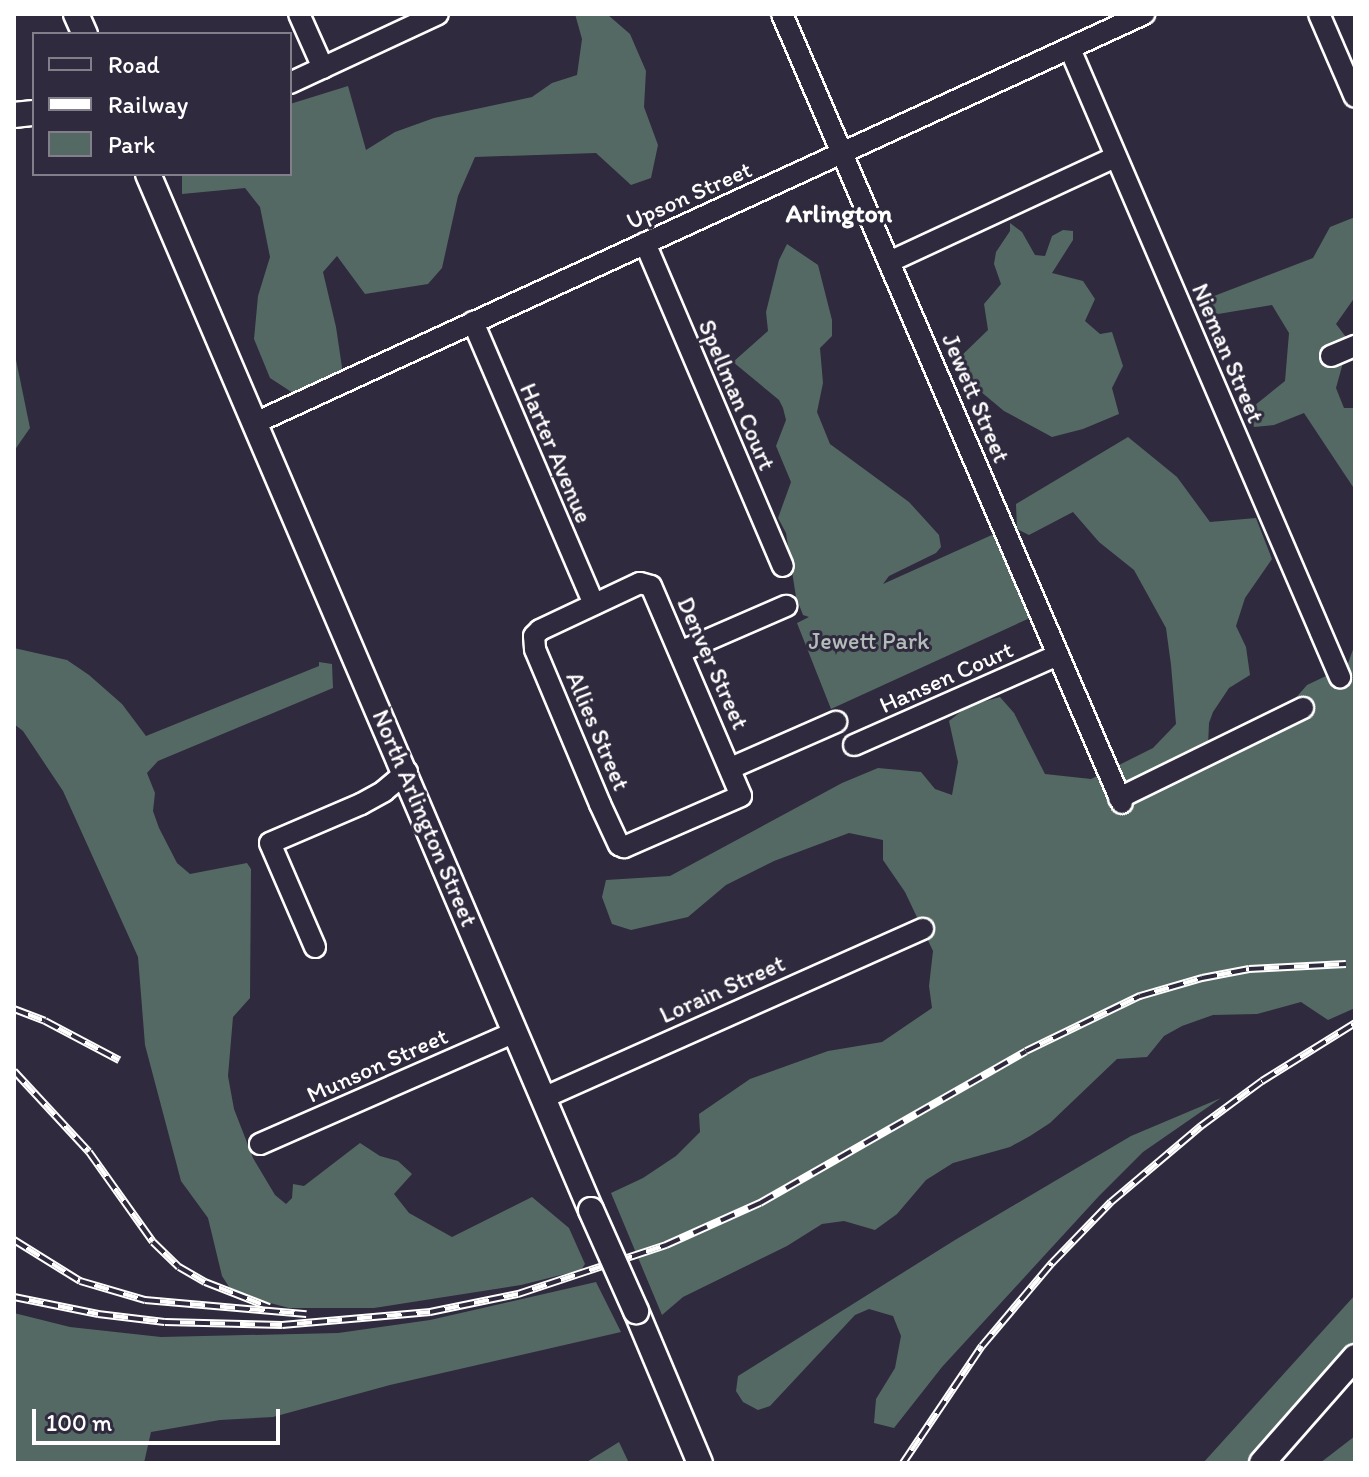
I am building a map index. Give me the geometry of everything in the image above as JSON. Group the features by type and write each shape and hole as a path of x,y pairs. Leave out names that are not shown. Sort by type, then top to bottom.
{"street":[{"path":"299,14 323,68"},
{"path":"292,82 438,14"},
{"name":"Jewett Street","path":"782,14 1121,800 1303,708"},
{"name":"Upson Street","path":"255,423 1070,49 1100,23 1144,14"},
{"path":"1319,14 1355,97"},
{"name":"Nieman Street","path":"1070,49 1340,677"},
{"path":"889,262 1115,157"},
{"name":"North Arlington Street","path":"149,176 407,772 700,1463"},
{"name":"Spellman Court","path":"645,243 783,566"},
{"name":"Harter Avenue","path":"473,322 594,604"},
{"path":"1331,356 1355,346"},
{"name":"Denver Street","path":"594,604 640,583 651,586 741,796"},
{"name":"Allies Street","path":"594,604 540,630 534,636 535,649 619,845 624,847 682,825 741,796"},
{"path":"680,652 786,606"},
{"name":"Hansen Court","path":"854,745 1058,655"},
{"path":"731,768 836,722"},
{"path":"315,947 270,843 372,798 407,772"},
{"name":"Lorain Street","path":"543,1098 923,929"},
{"name":"Munson Street","path":"260,1144 515,1032"},
{"path":"1262,1463 1355,1357"}],"green space":[{"path":"575,14 608,15 630,34 646,71 644,107 658,145 651,178 631,185 596,153 475,157 458,196 442,268 428,284 365,294 337,256 323,272 343,374 293,393 270,378 254,339 258,296 270,257 260,207 245,188 182,194 182,176 292,176 292,103 348,86 366,150 395,132 434,118 532,97 552,83 577,75 582,39"},
{"path":"1355,217 1355,297 1336,324 1349,341 1336,388 1344,408 1355,408 1355,490 1304,413 1274,425 1254,427 1249,410 1285,381 1289,333 1272,305 1218,314 1199,309 1201,301 1313,258 1330,227"},
{"path":"1010,223 1022,232 1035,255 1045,256 1052,236 1063,230 1073,231 1073,240 1052,273 1083,281 1095,299 1085,321 1100,334 1112,332 1123,366 1112,388 1119,414 1083,429 1052,437 1004,411 980,391 964,372 958,359 988,330 984,304 1001,284 994,264 996,252 1010,231"},
{"name":"Jewett Park","path":"787,244 818,265 832,320 832,336 820,348 823,383 817,412 830,444 909,502 939,535 941,547 936,553 889,576 883,584 994,534 1032,617 831,709 797,623 809,617 803,615 796,597 786,533 778,518 791,482 776,446 786,420 783,408 779,400 733,362 768,331 766,312 779,260"},
{"path":"14,350 30,428 14,451"},
{"path":"1128,437 1177,477 1210,522 1256,518 1272,559 1245,598 1236,626 1246,647 1250,675 1229,688 1213,712 1208,746 1266,732 1307,685 1347,666 1355,644 1355,1008 1328,1020 1301,1002 1257,1014 1213,1015 1182,1026 1164,1036 1147,1057 1117,1059 1050,1123 1030,1136 1010,1147 953,1163 926,1180 897,1214 875,1230 844,1221 822,1224 787,1246 683,1297 662,1315 611,1193 643,1178 676,1156 700,1132 699,1114 750,1079 828,1051 882,1042 932,1008 929,986 933,951 905,892 883,860 883,840 849,833 774,861 726,885 688,917 631,930 612,924 602,897 606,880 670,876 842,783 878,768 921,772 935,789 952,795 958,762 949,721 968,706 1000,697 1014,713 1045,774 1091,779 1153,748 1176,724 1171,665 1166,628 1134,570 1099,542 1073,512 1029,535 1017,529 1016,504"},
{"path":"14,648 67,660 122,704 146,736 319,666 319,662 332,664 333,688 158,761 147,773 155,793 153,811 177,863 190,874 247,863 251,869 250,998 233,1017 228,1076 234,1109 253,1158 275,1195 286,1204 292,1198 293,1184 304,1186 360,1143 380,1156 398,1161 412,1174 394,1194 409,1213 452,1237 532,1197 569,1228 585,1264 581,1270 521,1285 374,1308 289,1308 233,1293 222,1276 208,1218 181,1181 145,1045 138,957 63,791 23,731 14,724"},
{"path":"1221,1098 1143,1152 1099,1196 942,1367 894,1428 874,1423 876,1399 895,1368 901,1336 893,1316 869,1309 855,1315 770,1406 758,1410 743,1402 736,1391 738,1376 955,1240 1131,1136"},
{"path":"596,1282 621,1332 390,1385 273,1417 220,1420 151,1432 144,1463 14,1463 14,1313 70,1327 161,1337 338,1333 430,1320"},
{"path":"1355,1295 1355,1345 1288,1426 1252,1463 1203,1463"},
{"path":"1355,1436 1355,1463 1320,1463"},
{"path":"619,1442 629,1463 585,1463"}],"railway":[{"path":"14,1297 98,1314 165,1322 282,1325 430,1312 518,1294 666,1245 760,1203 1026,1051 1140,996 1202,978 1249,969 1346,964"},
{"path":"14,1009 45,1021 119,1060"},
{"path":"903,1463 982,1346 1052,1263 1111,1202 1201,1126 1262,1081 1355,1023"},
{"path":"14,1071 89,1152 153,1242 179,1267 205,1282 269,1307"},
{"path":"14,1240 80,1281 145,1300 306,1314"}],"district":[{"name":"Arlington","path":"839,214"}]}
